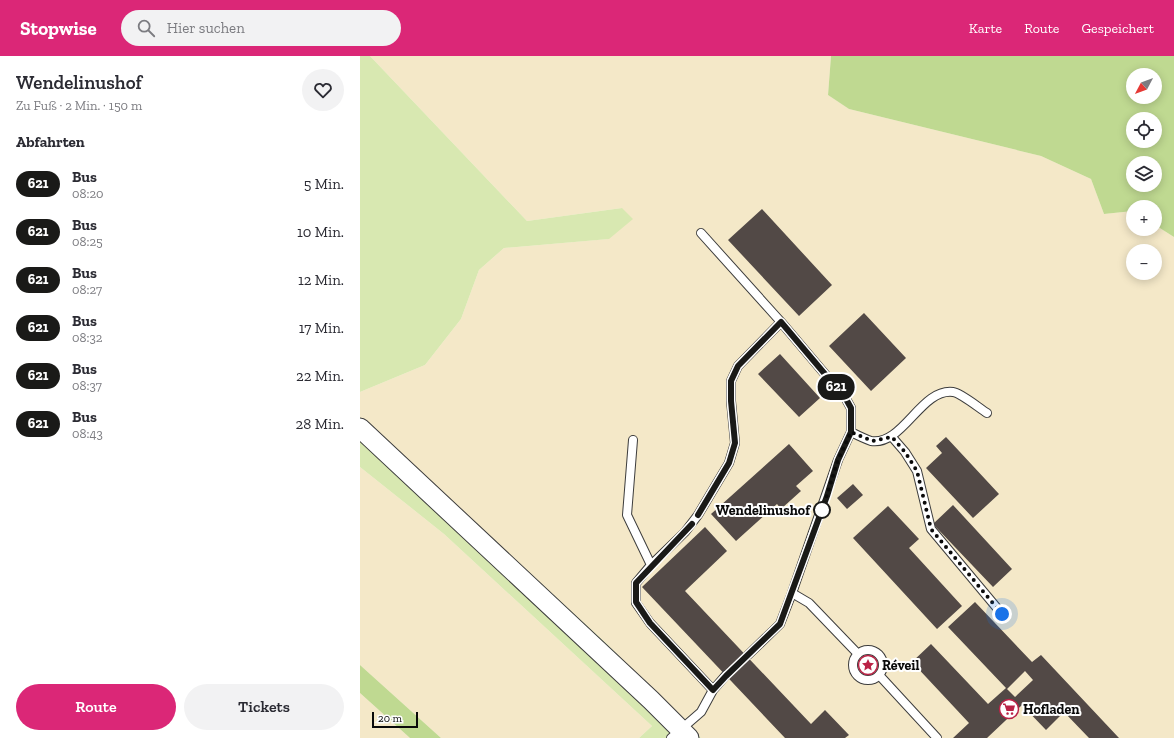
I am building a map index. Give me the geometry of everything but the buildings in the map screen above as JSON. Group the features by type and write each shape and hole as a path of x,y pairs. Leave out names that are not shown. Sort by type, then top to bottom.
{"street":[{"path":"360,428 680,735"}],"lane":[{"path":"701,233 781,322 846,399 851,408 851,432 838,460 780,624 748,655"},
{"path":"713,690 650,623 636,602 636,583 651,565 690,526 729,463 735,443 731,401 731,381 738,366 781,322"},
{"path":"851,432 872,441 892,437 922,406 943,392 954,392 987,413"},
{"path":"892,437 905,452 917,471 931,529 1002,614"},
{"path":"633,440 627,515 651,565"},
{"path":"792,593 809,603 858,654"},
{"path":"872,650 881,656 883,666 879,675 870,680 861,678 857,675 853,667 855,658 858,654 862,651 872,650"},
{"path":"879,675 937,738"},
{"path":"680,735 701,712 713,690 726,676"}],"shaded area":[{"path":"370,56 831,56 828,95 849,109 1041,156 1091,179 1104,214 1126,212 1126,236 1162,236 1162,229 1174,237 1174,738 701,738 608,645 360,417 360,392 425,365 461,319 479,270 504,248 608,239 622,208 527,221"},
{"path":"360,467 444,534 652,726 639,738 441,738 360,665"},
{"path":"360,693 410,738 360,738"}],"green space":[{"path":"360,56 370,56 527,221 622,208 633,219 609,239 504,248 479,270 461,319 425,365 360,392"},
{"path":"831,56 1174,56 1174,237 1162,229 1162,200 1126,200 1126,212 1104,214 1091,179 1041,156 849,109 828,95"},
{"path":"360,417 608,645 701,738 639,738 652,726 444,534 360,467"},
{"path":"360,665 441,738 410,738 360,693"}],"bus line":[{"name":"621","path":"692,524 651,565 636,583 636,602 650,623 713,690 780,624 827,496 838,460 851,432 851,408 846,399 781,322 738,366 731,381 731,401 735,443 729,463 698,515"}],"place":[{"name":"Wendelinushof","path":"822,510"},
{"name":"Réveil","path":"868,665"},
{"name":"Hofladen","path":"1009,709"}],"route":[{"path":"822,510 838,460 851,432 872,441 892,437 905,452 917,471 931,529 1002,614"}]}
